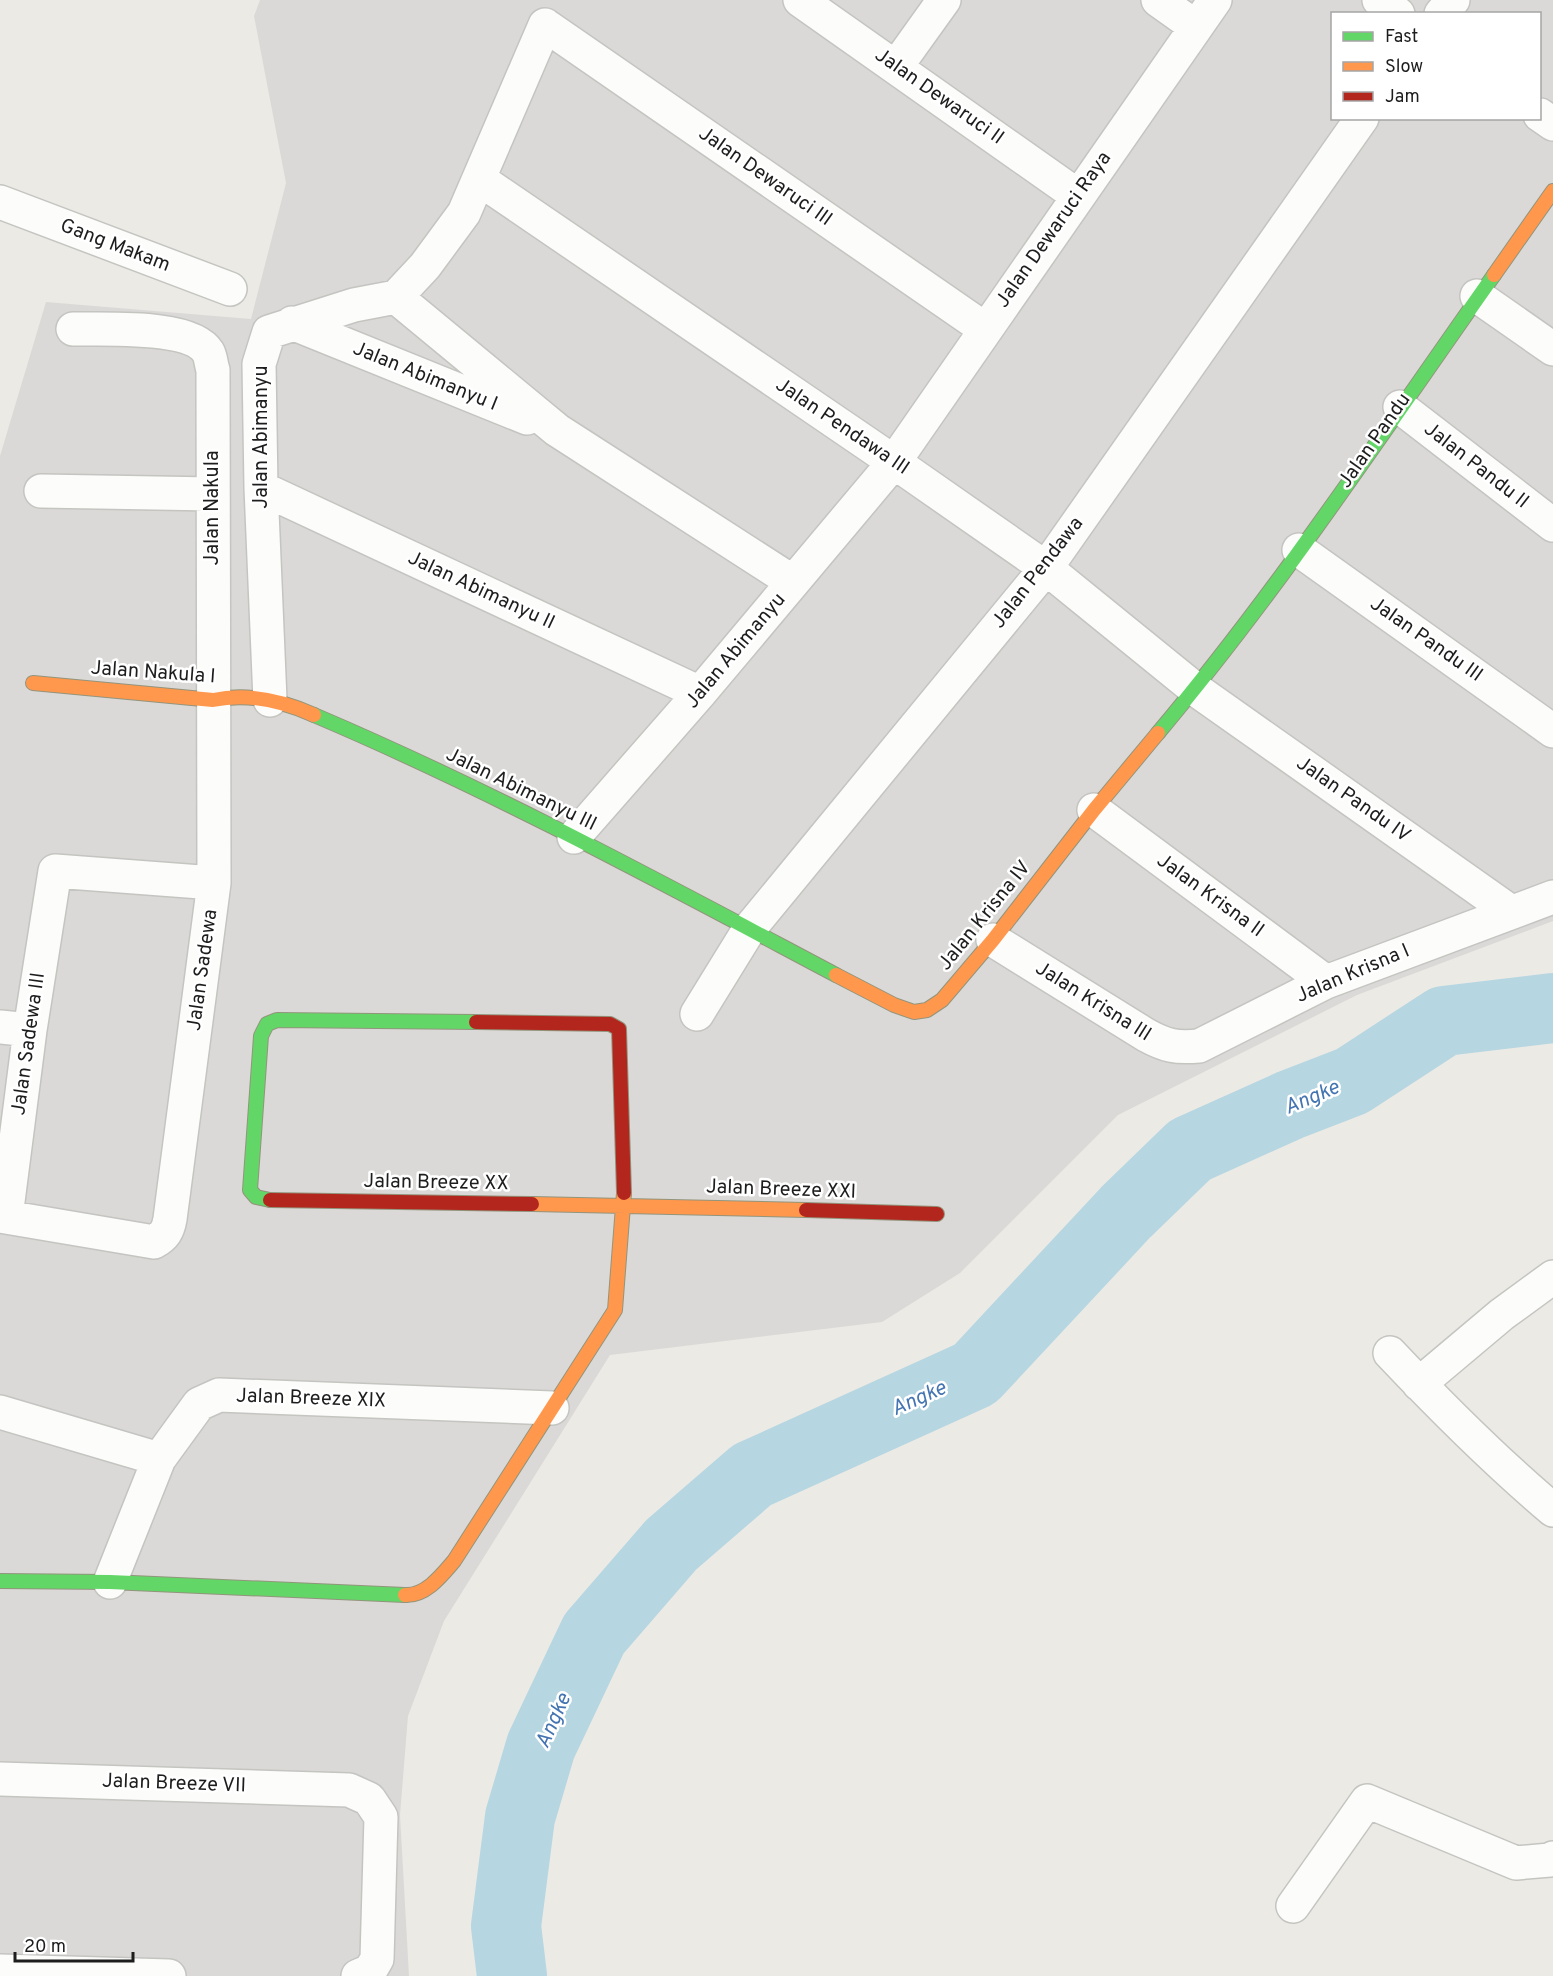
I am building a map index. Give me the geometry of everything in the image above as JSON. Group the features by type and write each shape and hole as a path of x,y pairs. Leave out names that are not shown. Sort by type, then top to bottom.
{"street":[{"name":"Jalan Dewaruci II","path":"800,0 1078,196"},
{"path":"896,67 944,0"},
{"path":"1158,0 1196,27"},
{"name":"Jalan Dewaruci Raya","path":"894,462 1215,0"},
{"path":"1379,0 1395,12"},
{"path":"1442,12 1453,0"},
{"path":"396,297 425,266 464,213 543,13"},
{"name":"Jalan Dewaruci III","path":"543,13 985,328"},
{"name":"Jalan Pendawa","path":"697,1014 750,928 1046,568 1361,120"},
{"name":"Jalan Pendawa III","path":"479,179 1046,568 1195,689"},
{"name":"Jalan Pandu","path":"1195,689 1299,550 1553,191"},
{"name":"Gang Makam","path":"0,202 230,289"},
{"name":"Jalan Abimanyu","path":"264,700 259,364 269,332 354,305 396,297"},
{"name":"Jalan Abimanyu I","path":"396,297 557,430 793,582"},
{"path":"1477,297 1553,349"},
{"name":"Jalan Abimanyu I","path":"292,323 557,430"},
{"name":"Jalan Nakula","path":"73,329 161,331 195,342 208,351 213,370 213,494 218,699"},
{"name":"Jalan Pandu II","path":"1400,407 1553,525"},
{"name":"Jalan Abimanyu","path":"574,837 700,693 894,462"},
{"name":"Jalan Abimanyu II","path":"261,488 700,693"},
{"path":"41,491 213,494"},
{"name":"Jalan Pandu III","path":"1299,550 1553,731"},
{"name":"Jalan Nakula I","path":"33,683 218,699 264,700"},
{"name":"Jalan Krisna IV","path":"750,928 894,1005 914,1012 927,1010 942,1000 993,940 1094,810 1195,689"},
{"name":"Jalan Pandu IV","path":"1195,689 1511,912"},
{"name":"Jalan Sadewa","path":"3,1216 154,1242 163,1237 168,1228 214,883 218,699"},
{"name":"Jalan Abimanyu III","path":"264,700 294,706 362,735 574,837 750,928"},
{"name":"Jalan Krisna II","path":"1094,810 1326,982"},
{"name":"Jalan Sadewa III","path":"3,1216 15,1028 55,871 214,883"},
{"path":"1511,912 1553,897"},
{"name":"Jalan Krisna I","path":"1199,1046 1326,982 1511,912"},
{"name":"Jalan Krisna III","path":"993,940 1162,1045 1180,1048 1199,1046"},
{"name":"Jalan Breeze XX","path":"277,1020 610,1024 619,1029 624,1205 266,1200 256,1197 250,1190 261,1035 267,1024 277,1020"},
{"path":"0,1581 110,1582 411,1595 435,1583 454,1561 615,1310 624,1205"},
{"name":"Jalan Breeze XXI","path":"624,1205 937,1214"},
{"path":"1419,1384 1501,1315 1553,1277"},
{"path":"1390,1353 1509,1473 1553,1510"},
{"name":"Jalan Breeze XIX","path":"110,1582 159,1458 199,1404 219,1395 552,1408"},
{"path":"0,1412 159,1458"},
{"name":"Jalan Breeze VII","path":"0,1779 349,1790 369,1799 381,1817 377,1959 370,1971 358,1976"},
{"path":"1293,1906 1367,1801 1516,1863 1553,1858"},
{"path":"0,1971 169,1976"}],"shaded area":[{"path":"260,0 1553,0 1553,921 1357,995 1118,1115 960,1273 882,1322 610,1355 444,1621 408,1716 400,1815 409,1976 0,1976 0,456 46,302 251,319 286,183 254,16"}],"waterway":[{"name":"Angke","path":"512,1976 506,1926 520,1817 541,1746 594,1634 671,1545 752,1475 975,1374 1126,1212 1190,1150 1290,1105 1352,1081 1444,1021 1553,1008"}],"traffic: fast":[{"path":"1158,733 1247,622 1289,565 1494,275"},
{"path":"314,715 381,744 512,807 836,975"},
{"path":"270,1200 256,1197 250,1190 261,1036 267,1024 277,1020 476,1022"},
{"path":"0,1581 110,1582 405,1595"}],"traffic: slow":[{"path":"1494,275 1553,191"},
{"path":"33,683 213,700 252,698 277,702 314,715"},
{"path":"836,975 894,1005 914,1012 927,1010 942,1000 993,940 1094,810 1158,733"},
{"path":"405,1595 427,1588 454,1561 615,1310 624,1193"},
{"path":"532,1204 806,1210"}],"traffic: jam":[{"path":"476,1022 610,1024 619,1029 624,1193"},
{"path":"270,1200 532,1204"},
{"path":"806,1210 937,1214"}]}
